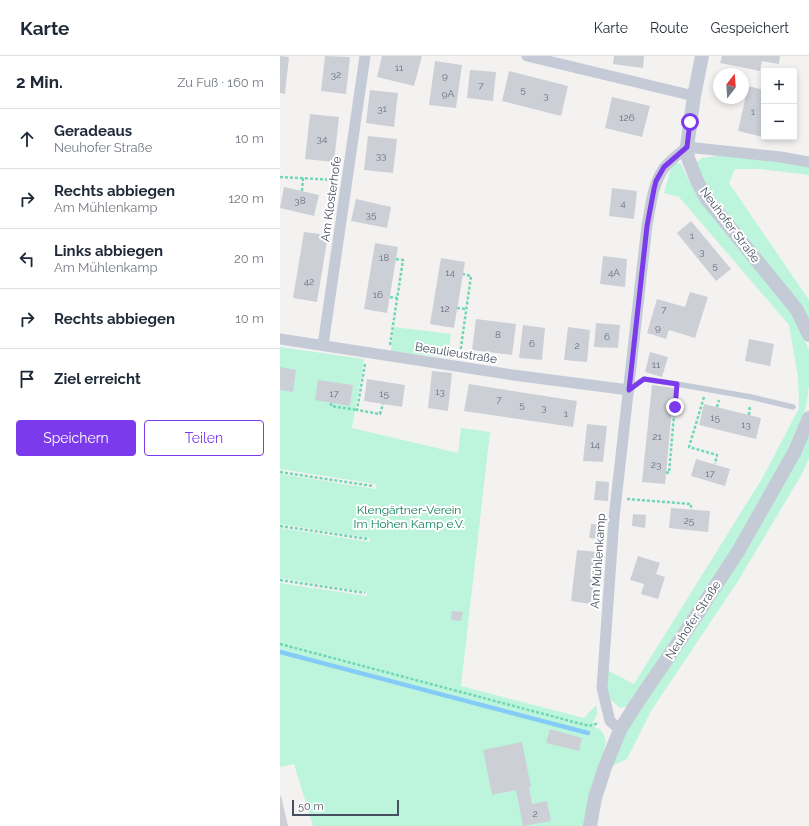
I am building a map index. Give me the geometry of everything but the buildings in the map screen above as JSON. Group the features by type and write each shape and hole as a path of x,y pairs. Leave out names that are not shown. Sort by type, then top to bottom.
{"street":[{"name":"Am Klosterhofe","path":"323,345 365,56"},
{"path":"527,56 694,96"},
{"name":"Neuhofer Straße","path":"702,56 694,96 687,147 688,158 697,181 706,198 797,310 809,335"},
{"path":"687,147 782,156 809,162"},
{"name":"Am Mühlenkamp","path":"615,725 602,688 616,499 647,226 656,181 664,167 687,147"},
{"name":"Beaulieustraße","path":"280,339 458,367 629,390"},
{"name":"Neuhofer Straße","path":"590,826 595,798 605,767 615,725 635,706 739,550 795,451 809,418"}],"lane":[{"path":"629,390 644,379 751,397 793,407"}],"path":[{"path":"280,177 347,181"},
{"path":"302,191 304,178"},
{"path":"389,355 403,260 396,259"},
{"path":"458,367 472,276 463,274"},
{"path":"390,297 398,298"},
{"path":"457,308 466,310"},
{"path":"357,410 367,352"},
{"path":"666,472 669,473 671,436 677,384"},
{"path":"707,389 689,447 717,455 715,464"},
{"path":"331,403 331,406 380,414 383,404"},
{"path":"280,472 374,486"},
{"path":"616,499 691,504 691,510"},
{"path":"280,526 368,539"},
{"path":"280,580 365,593"},
{"path":"280,644 589,726 615,725"}],"green space":[{"path":"717,156 760,157 809,164 809,175 760,169 735,169 729,183 809,300 809,319 710,193 697,167 697,162 702,158"},
{"path":"674,163 681,164 690,183 791,311 802,332 809,351 809,385 806,407 791,446 730,552 628,706 620,708 610,699 607,693 607,670 634,684 763,477 799,408 798,377 789,325 679,197 664,193 670,171"},
{"path":"394,327 451,334 448,358 391,351"},
{"name":"Klengärtner-Verein Im Hohen Kamp e.V.","path":"280,347 364,359 352,428 458,453 461,428 490,432 461,686 584,718 596,705 597,714 593,721 594,727 601,730 606,742 585,826 313,826 294,764 280,767 280,583 367,596 367,592 280,578 280,528 370,542 370,538 280,524 280,474 376,489 376,484 280,469"},
{"path":"809,432 809,458 802,474 738,581 651,711 627,759 612,766 626,731"}],"waterway":[{"path":"280,652 588,733"}],"route":[{"path":"675,407 677,384 644,379 629,390 647,226 654,189 656,181 664,167 687,147 690,122"}]}
